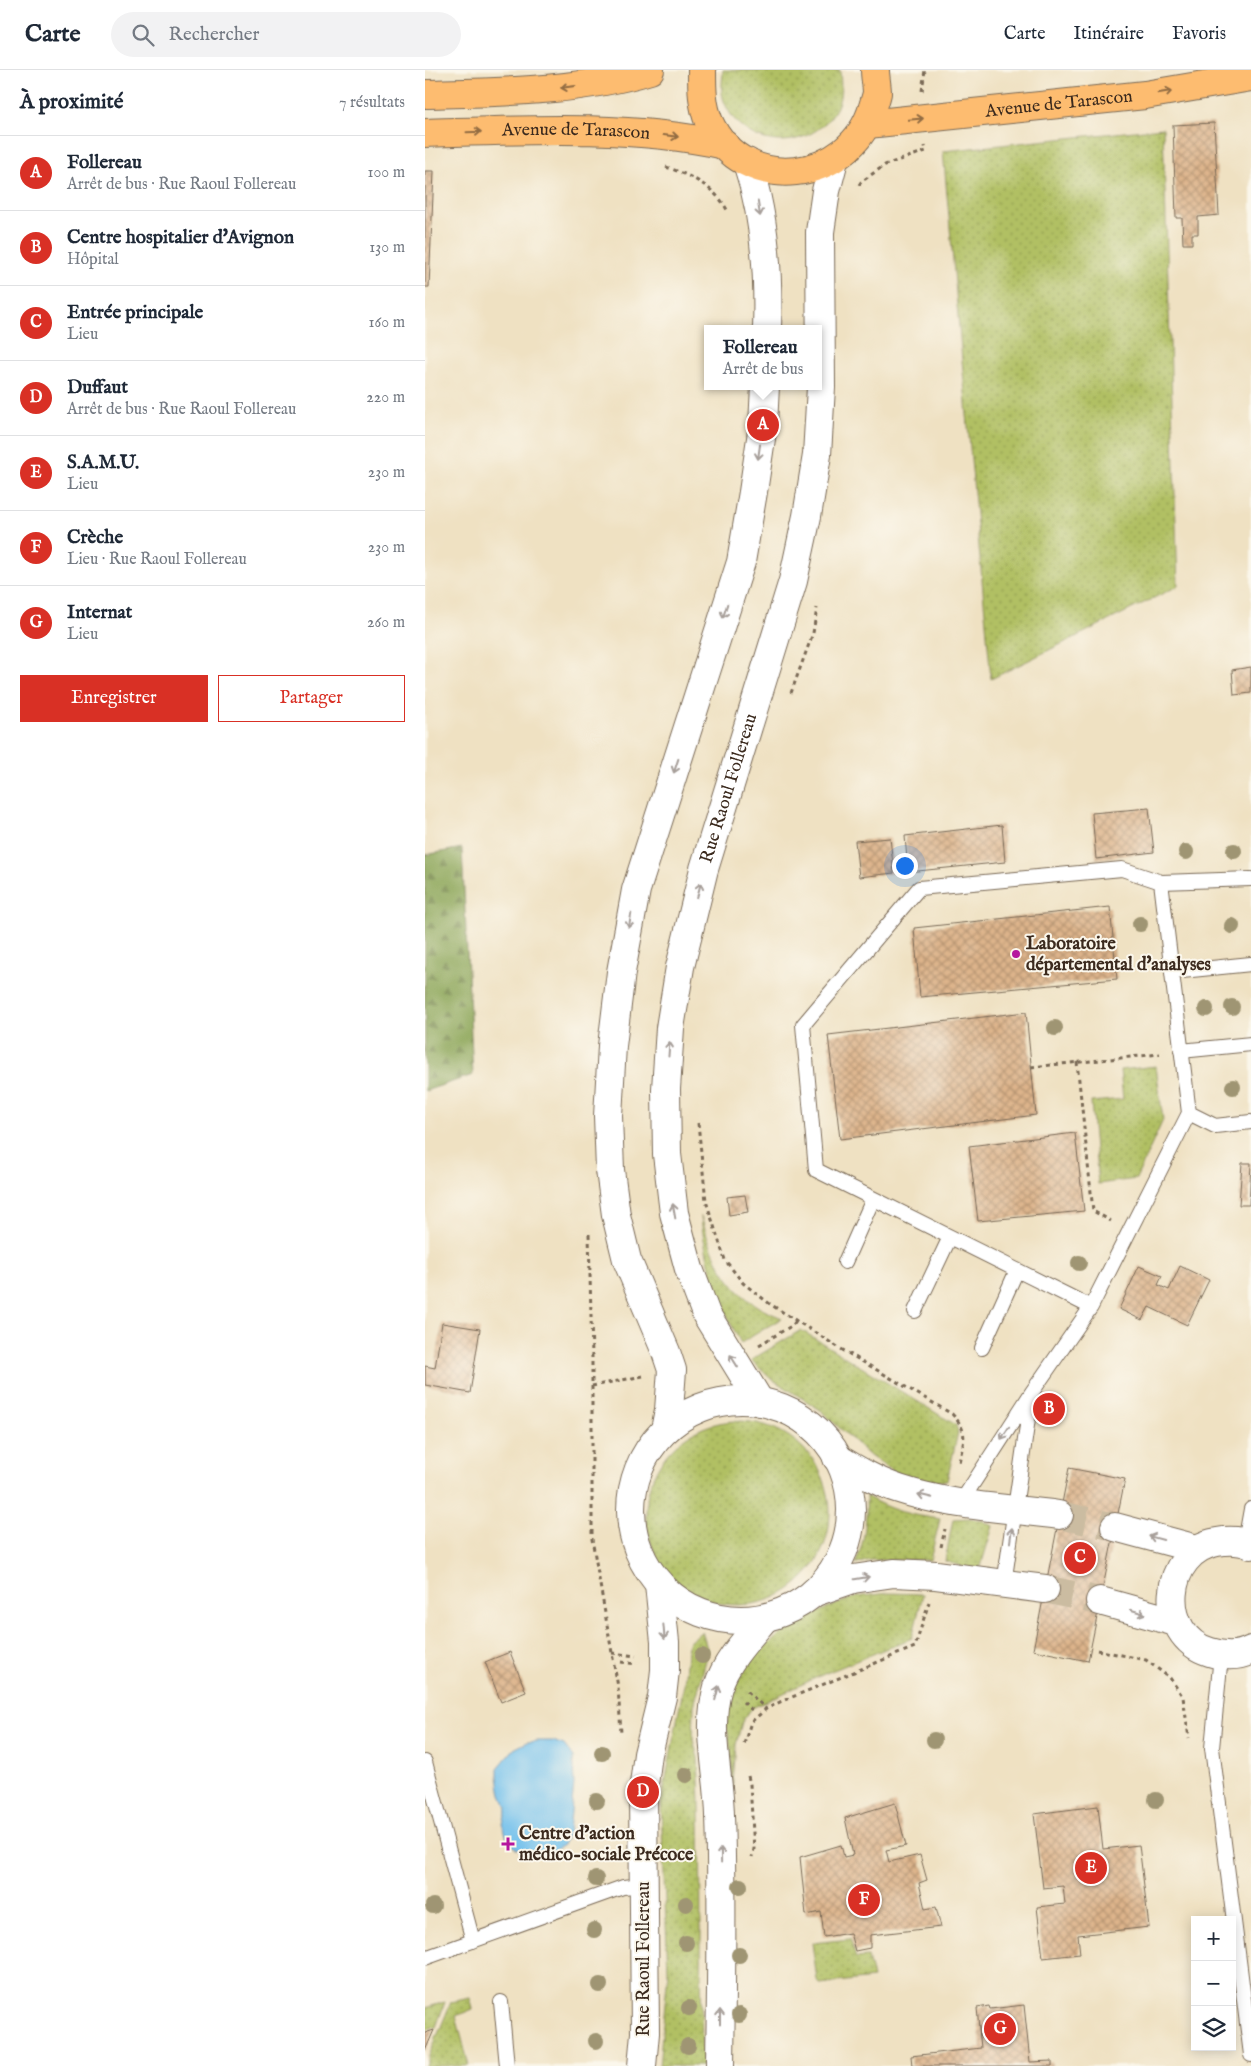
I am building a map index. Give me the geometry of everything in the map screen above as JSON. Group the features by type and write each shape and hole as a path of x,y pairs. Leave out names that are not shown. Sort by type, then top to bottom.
{"main road":[{"path":"425,94 571,87 632,76 650,70"},
{"path":"702,70 702,96 709,123 725,145 747,162 768,170 791,172 813,169 835,160 853,144 868,124 877,93 875,70"},
{"name":"Avenue de Tarascon","path":"1172,70 1251,77"},
{"name":"Avenue de Tarascon","path":"868,124 1145,95 1251,77"},
{"name":"Avenue de Tarascon","path":"425,133 522,130 635,132 695,139 725,145"}],"street":[{"name":"Rue Raoul Follereau","path":"821,325 820,232 826,191 835,160"},
{"path":"747,162 756,191 763,233 769,290 767,325"},
{"path":"665,1430 669,1410 672,1370 627,1260 616,1215 610,1170 608,1116 612,1046 621,972 636,890 741,562 759,454 765,390"},
{"name":"Rue Raoul Follereau","path":"760,1402 731,1358 706,1314 689,1269 674,1213 667,1154 666,1089 670,1028 680,968 704,869 793,581 807,516 817,455 821,390"},
{"path":"815,1592 834,1570 846,1543 851,1514 848,1485 837,1458 823,1438 805,1421 783,1409 760,1402 736,1400 712,1404 690,1412 665,1430 653,1444 640,1466 632,1490 631,1515 634,1540 644,1563 659,1584 681,1603 707,1616 736,1621 765,1618 783,1612 815,1592 853,1579 894,1573 933,1587 1004,1584 1045,1589"},
{"path":"837,1458 863,1473 899,1489 956,1494 1015,1509 1059,1515"},
{"path":"1115,1527 1197,1549"},
{"path":"1248,1544 1228,1540 1212,1542 1197,1549 1182,1564 1173,1582 1171,1602 1176,1622 1187,1638 1202,1650 1221,1655 1244,1654 1251,1650"},
{"name":"Rue Raoul Follereau","path":"641,2066 645,2033 643,1792 648,1754 662,1697 665,1659 659,1584"},
{"path":"1100,1601 1176,1622"},
{"path":"720,2066 720,1817 713,1712 718,1686 723,1676 735,1656 765,1618"}],"lane":[{"path":"1091,1307 816,1170 803,1025 919,888 1122,870 1161,882 1251,879"},
{"path":"956,1494 1091,1307 1189,1113 1161,882"},
{"path":"1172,972 1251,964"},
{"path":"1181,1051 1251,1044"},
{"path":"1189,1113 1215,1126 1251,1122"},
{"path":"845,1262 873,1199"},
{"path":"915,1311 950,1237"},
{"path":"982,1348 1017,1270"},
{"path":"1004,1584 1031,1392"},
{"path":"1248,1544 1251,1509"},
{"path":"1221,1655 1212,1748 1251,2055"},
{"path":"425,1762 473,1941"},
{"path":"425,1958 623,1887 645,1885"},
{"path":"501,2002 507,2066"}],"path":[{"path":"858,188 861,182 885,165 926,151 919,118 925,70"},
{"path":"790,698 813,633 818,605"},
{"path":"1031,1067 1181,1051"},
{"path":"1077,1062 1093,1212 1130,1230"},
{"path":"697,1116 706,1201 725,1260 743,1283 770,1304 953,1414 961,1424 964,1437 956,1494 933,1587 915,1647 766,1709 751,1722 744,1745"},
{"path":"754,1348 793,1325 797,1320"},
{"path":"621,1730 618,1687 591,1539 592,1386 649,1375"},
{"path":"1097,1650 1146,1660 1171,1678 1183,1697 1190,1745"},
{"path":"612,1654 641,1656"},
{"path":"747,1690 766,1709"},
{"path":"746,1768 750,1784 754,1849 751,1859"}],"green space":[{"path":"723,70 840,70 841,89 839,103 828,120 817,130 803,137 774,141 747,131 735,120 729,111 722,93"},
{"path":"1163,128 1178,586 991,679 943,151"},
{"path":"462,848 473,1075 425,1091 425,855"},
{"path":"1156,1066 1163,1120 1136,1179 1098,1184 1091,1102 1123,1099 1120,1070"},
{"path":"701,1216 714,1253 726,1276 743,1295 757,1306 782,1318 741,1343 726,1313 714,1282"},
{"path":"801,1330 956,1425 958,1432 947,1481 925,1481 898,1475 870,1456 819,1409 770,1378 751,1360"},
{"path":"729,1421 747,1421 773,1428 803,1448 823,1478 830,1504 830,1522 823,1548 803,1578 781,1594 765,1601 747,1605 729,1605 711,1601 695,1594 680,1584 667,1571 657,1556 650,1540 646,1522 646,1504 650,1486 657,1470 667,1455 680,1442 695,1432 711,1425"},
{"path":"866,1496 902,1512 940,1519 930,1560 871,1560 855,1564 865,1531"},
{"path":"969,1518 983,1521 993,1526 981,1566 976,1571 945,1561 953,1519"},
{"path":"888,1593 923,1594 912,1638 824,1674 752,1708 742,1722 736,1745 732,1794 727,1722 731,1699 740,1678 753,1660 769,1644 788,1630 829,1607 850,1599"},
{"path":"702,1631 708,1652 694,1706 693,1740 698,1758 700,1801 702,2066 659,2066 668,1972 661,1804 684,1684 688,1643"},
{"path":"850,1939 856,1958 868,1957 873,1978 820,1984 817,1980 812,1943"},
{"path":"470,1998 473,2009 456,2016 469,2066 425,2066 451,2002"},
{"path":"445,2002 436,2027 425,2031 425,2008"}],"water":[{"path":"553,1741 564,1745 573,1757 574,1784 569,1831 563,1845 545,1856 534,1856 514,1847 507,1839 503,1824 507,1808 501,1795 498,1777 498,1768 514,1749 527,1742"}],"building":[{"path":"1214,123 1219,215 1198,217 1198,234 1192,234 1192,244 1183,244 1182,218 1176,218 1173,125"},
{"path":"425,171 434,171 429,287 425,287"},
{"path":"1251,667 1251,693 1234,695 1232,670"},
{"path":"1149,808 1154,852 1096,859 1092,813"},
{"path":"1002,825 1005,862 908,872 905,836"},
{"path":"890,838 894,873 859,877 855,841"},
{"name":"Laboratoire départemental d'analyses","path":"1110,907 1117,979 920,997 914,928"},
{"path":"1026,1012 1036,1115 840,1139 828,1035"},
{"path":"1075,1133 1084,1211 978,1221 969,1146"},
{"path":"1242,1163 1251,1163 1249,1205 1239,1205"},
{"path":"745,1195 748,1212 729,1215 727,1197"},
{"path":"1139,1266 1162,1276 1158,1285 1169,1290 1180,1266 1209,1280 1187,1325 1149,1307 1142,1320 1119,1309"},
{"path":"442,1323 480,1329 470,1393 425,1385 425,1366 435,1368"},
{"path":"1069,1468 1125,1479 1088,1661 1033,1650"},
{"path":"510,1652 526,1692 501,1702 485,1662"},
{"path":"895,1803 906,1846 886,1850 889,1862 920,1855 927,1880 919,1883 925,1909 936,1907 941,1927 870,1935 870,1948 855,1951 850,1933 824,1937 821,1912 806,1915 800,1857 841,1845 844,1857 853,1855 845,1818"},
{"path":"1098,1806 1103,1849 1139,1845 1149,1927 1078,1935 1080,1954 1043,1958 1037,1907 1065,1904 1063,1886 1043,1888 1034,1814"},
{"path":"1024,2005 1030,2062 1052,2061 1052,2066 912,2066 911,2056 981,2048 977,2008 989,2006 990,2009"},
{"path":"434,2030 425,2051 425,2033"}],"tunnel":[{"path":"1059,1515 1115,1527"},
{"path":"1045,1589 1100,1601"}],"place":[{"name":"Follereau","path":"763,425"},
{"name":"Laboratoire départemental d'analyses","path":"1016,954"},
{"name":"Centre hospitalier d'Avignon","path":"1049,1409"},
{"name":"Entrée principale","path":"1080,1558"},
{"name":"Duffaut","path":"643,1792"},
{"name":"Centre d’action médico-sociale Précoce","path":"508,1844"},
{"name":"S.A.M.U.","path":"1091,1868"},
{"name":"Crèche","path":"864,1900"},
{"name":"Internat","path":"1000,2029"}]}
